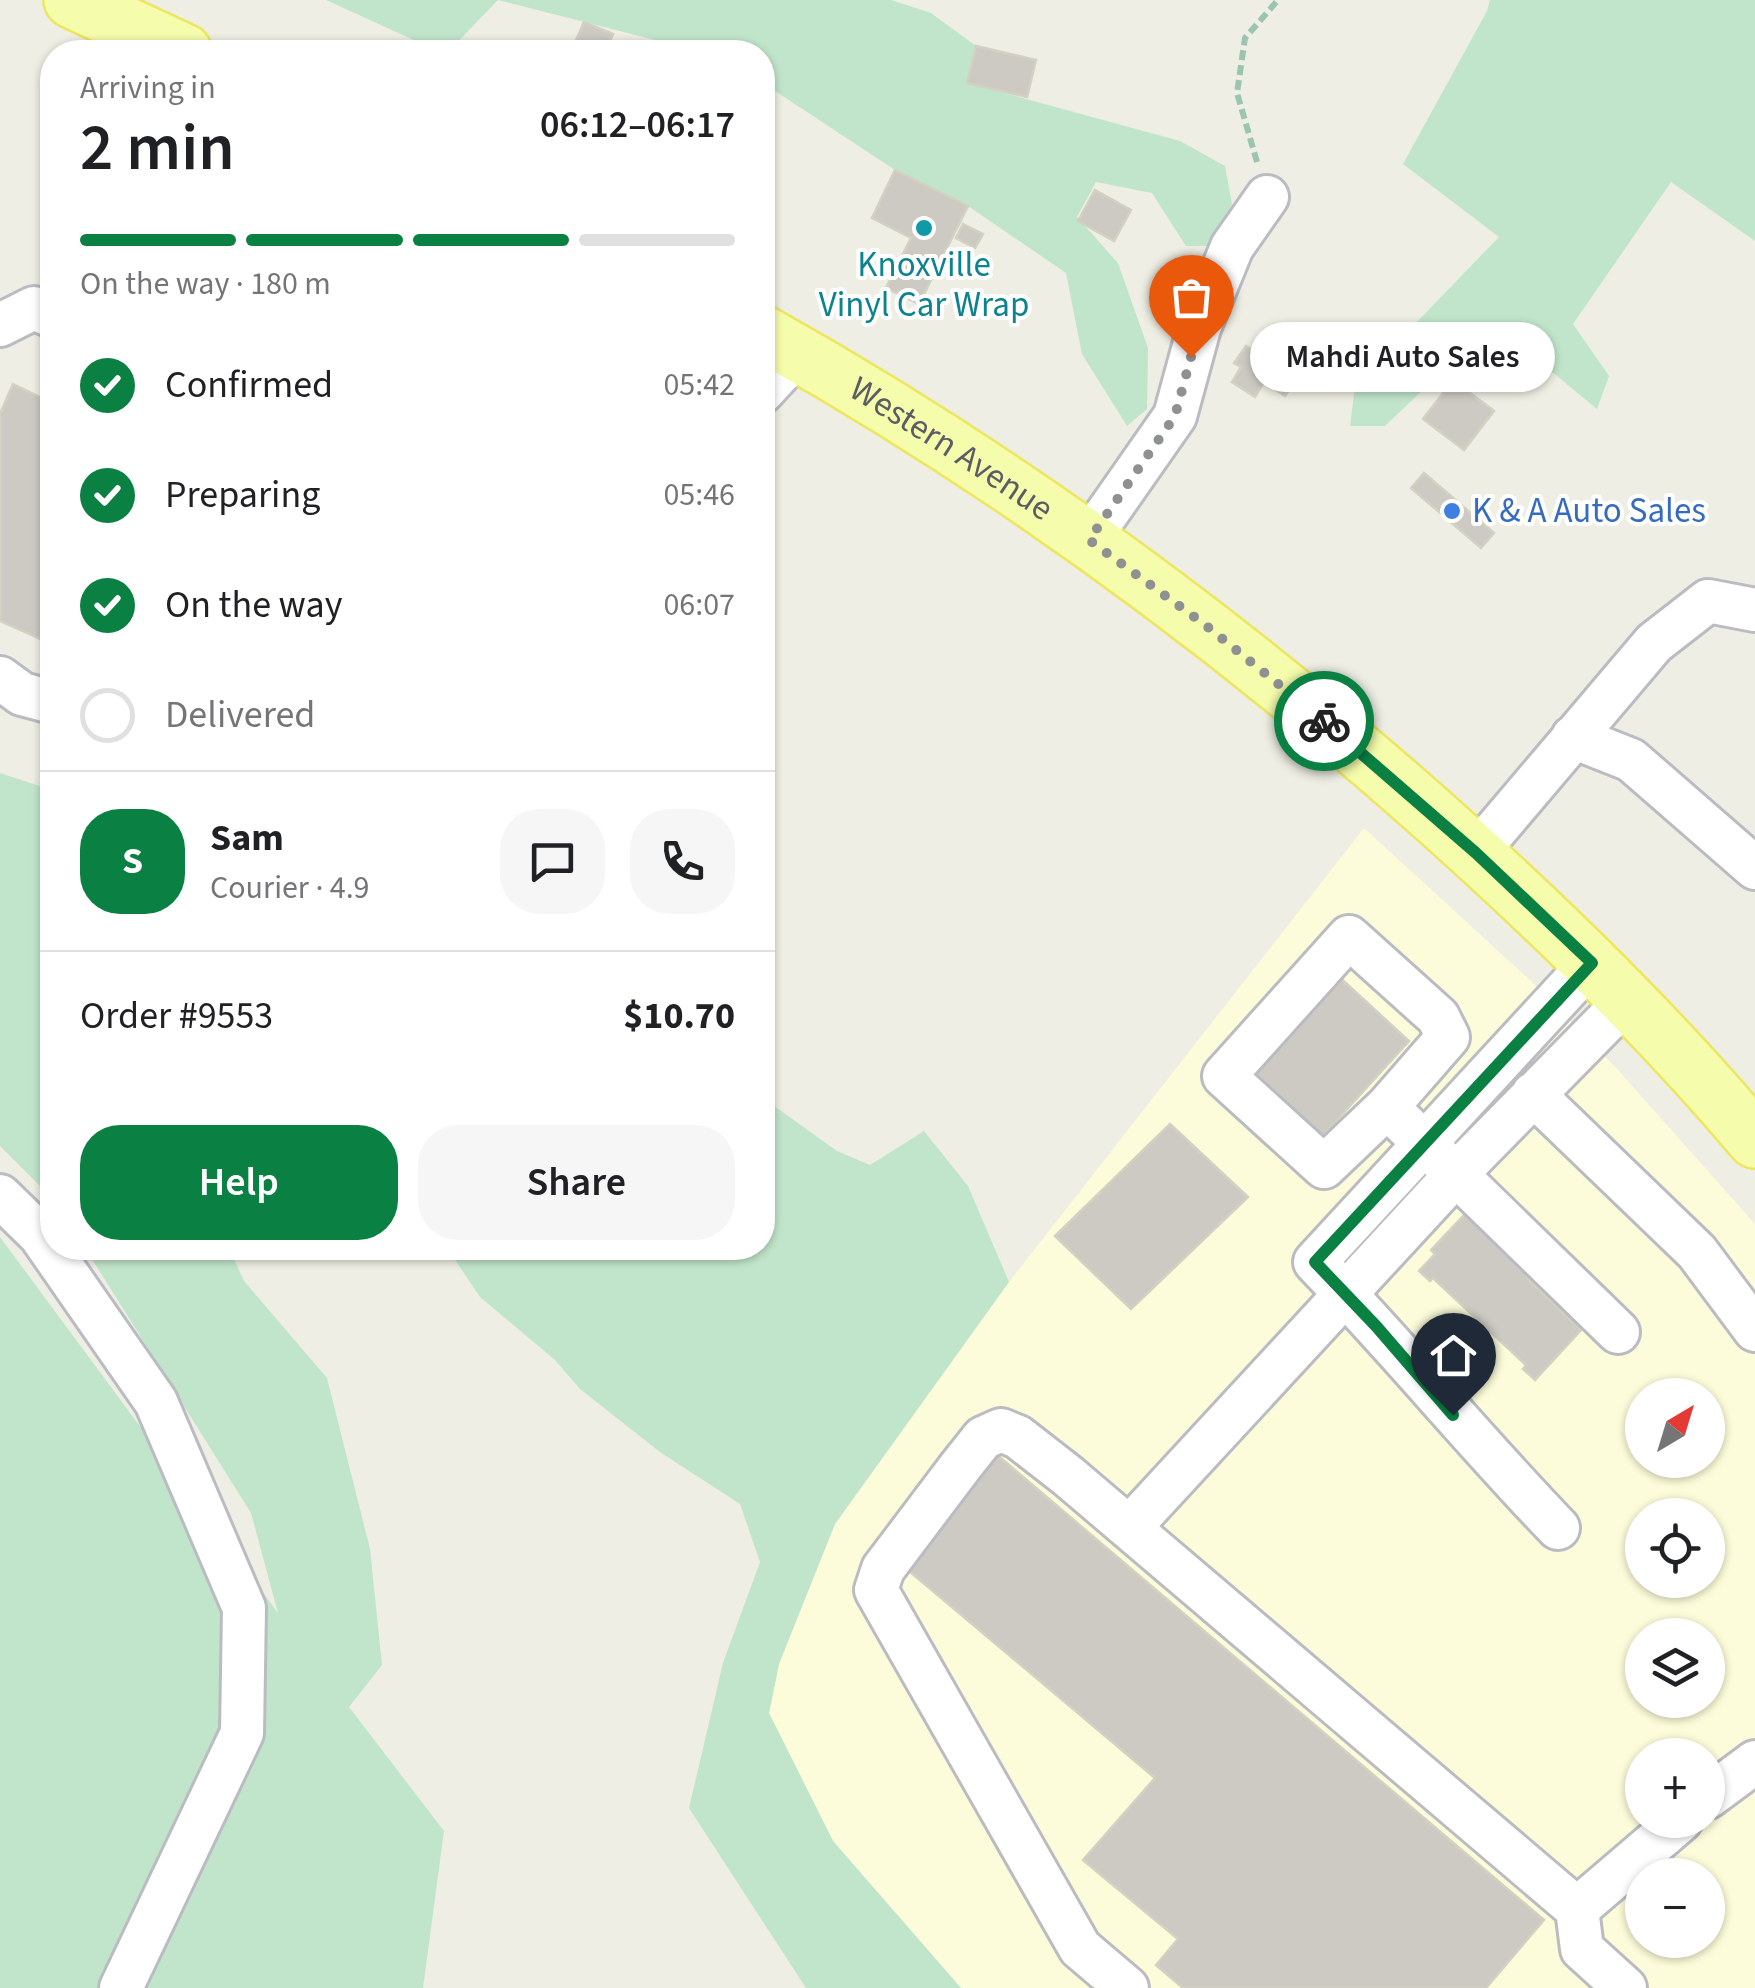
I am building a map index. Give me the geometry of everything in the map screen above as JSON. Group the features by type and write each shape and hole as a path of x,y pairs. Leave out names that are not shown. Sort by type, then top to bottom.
{"main road":[{"path":"72,0 158,40"},
{"name":"Western Avenue","path":"775,361 990,471 1204,624 1340,734 1476,853 1610,981 1755,1140"}],"street":[{"path":"1089,540 1175,416 1199,328 1232,247 1267,197"},
{"path":"0,325 34,308 40,311"},
{"path":"1476,853 1654,643 1708,601 1755,610"},
{"path":"0,678 22,694 40,699"},
{"path":"1574,738 1631,760 1755,868"},
{"path":"1349,937 1438,1017 1448,1037 1387,1107 1324,1167 1224,1076 1349,937"},
{"path":"1129,1528 1533,1094 1610,981"},
{"path":"1558,1528 1315,1262 1424,1146 1610,981"},
{"path":"1533,1094 1697,1252 1755,1330"},
{"path":"1387,1107 1618,1332"},
{"path":"0,1196 40,1235"},
{"path":"57,1260 156,1402 244,1608 242,1733 121,1988"},
{"path":"1127,1988 1080,1948 876,1590 882,1569 960,1466 984,1438 1001,1430 1018,1437 1129,1528 1577,1909 1582,1949 1625,1988"},
{"path":"1725,1784 1755,1762"},
{"path":"1577,1909 1660,1838"}],"path":[{"path":"1267,197 1238,93 1245,38 1278,0"}],"shaded area":[{"path":"326,0 498,0 460,40 414,40"},
{"path":"498,0 891,0 931,13 976,46 968,83 1180,141 1225,166 1232,204 1209,246 1186,246 1152,193 1096,182 1077,217 1118,263 1148,348 1147,409 1127,426 1082,354 1066,273 968,206 895,170 775,91 775,40 655,40"},
{"path":"1490,0 1755,0 1755,241 1671,182 1573,324 1609,376 1597,409 1493,323 1385,426 1350,426 1355,386 1499,237 1403,164"},
{"path":"0,773 40,786 40,1186 0,1146"},
{"path":"1364,828 1533,983 1618,1070 1755,1224 1755,1988 961,1988 833,1841 769,1713 779,1664 835,1524 1009,1282"},
{"path":"775,1107 837,1151 870,1165 924,1131 968,1186 1009,1282 835,1524 779,1664 769,1713 833,1841 961,1988 806,1988 689,1808 723,1663 760,1562 740,1504 660,1452 580,1389 555,1360 480,1297 455,1260 775,1260"},
{"path":"0,1237 278,1613 251,1513 93,1260 234,1260 244,1281 327,1378 370,1549 382,1665 349,1707 444,1831 423,1988 0,1988"}],"building":[{"path":"584,22 613,34 611,40 576,40"},
{"path":"976,46 1036,60 1027,97 967,83"},
{"name":"Knoxville Vinyl Car Wrap","path":"895,170 968,206 919,304 886,288 911,238 872,218"},
{"path":"1095,190 1131,210 1114,241 1078,221"},
{"path":"963,224 983,234 975,248 956,238"},
{"path":"1246,346 1296,379 1285,396 1264,382 1255,397 1232,382 1241,367 1234,363"},
{"path":"1453,380 1494,411 1464,450 1423,419"},
{"path":"13,384 40,397 40,639 0,621 0,414"},
{"name":"K & A Auto Sales","path":"1424,473 1494,533 1481,548 1411,488"},
{"path":"1337,975 1409,1041 1318,1141 1246,1073"},
{"path":"1170,1124 1248,1197 1131,1309 1055,1236"},
{"path":"1466,1213 1581,1330 1535,1380 1523,1369 1526,1365 1433,1278 1430,1281 1419,1271 1435,1254 1431,1250"},
{"path":"995,1453 1544,1920 1486,1988 1183,1988 1156,1965 1178,1939 1083,1860 1155,1778 902,1565"}],"way so far":[{"path":"1191,357 1175,416 1089,540 1204,624 1324,721"}],"place":[{"name":"Knoxville Vinyl Car Wrap","path":"924,228"},
{"name":"Mahdi Auto Sales","path":"1191,357"},
{"name":"K & A Auto Sales","path":"1452,511"}],"route":[{"path":"1324,721 1476,853 1592,963 1315,1262 1453,1415"}]}
